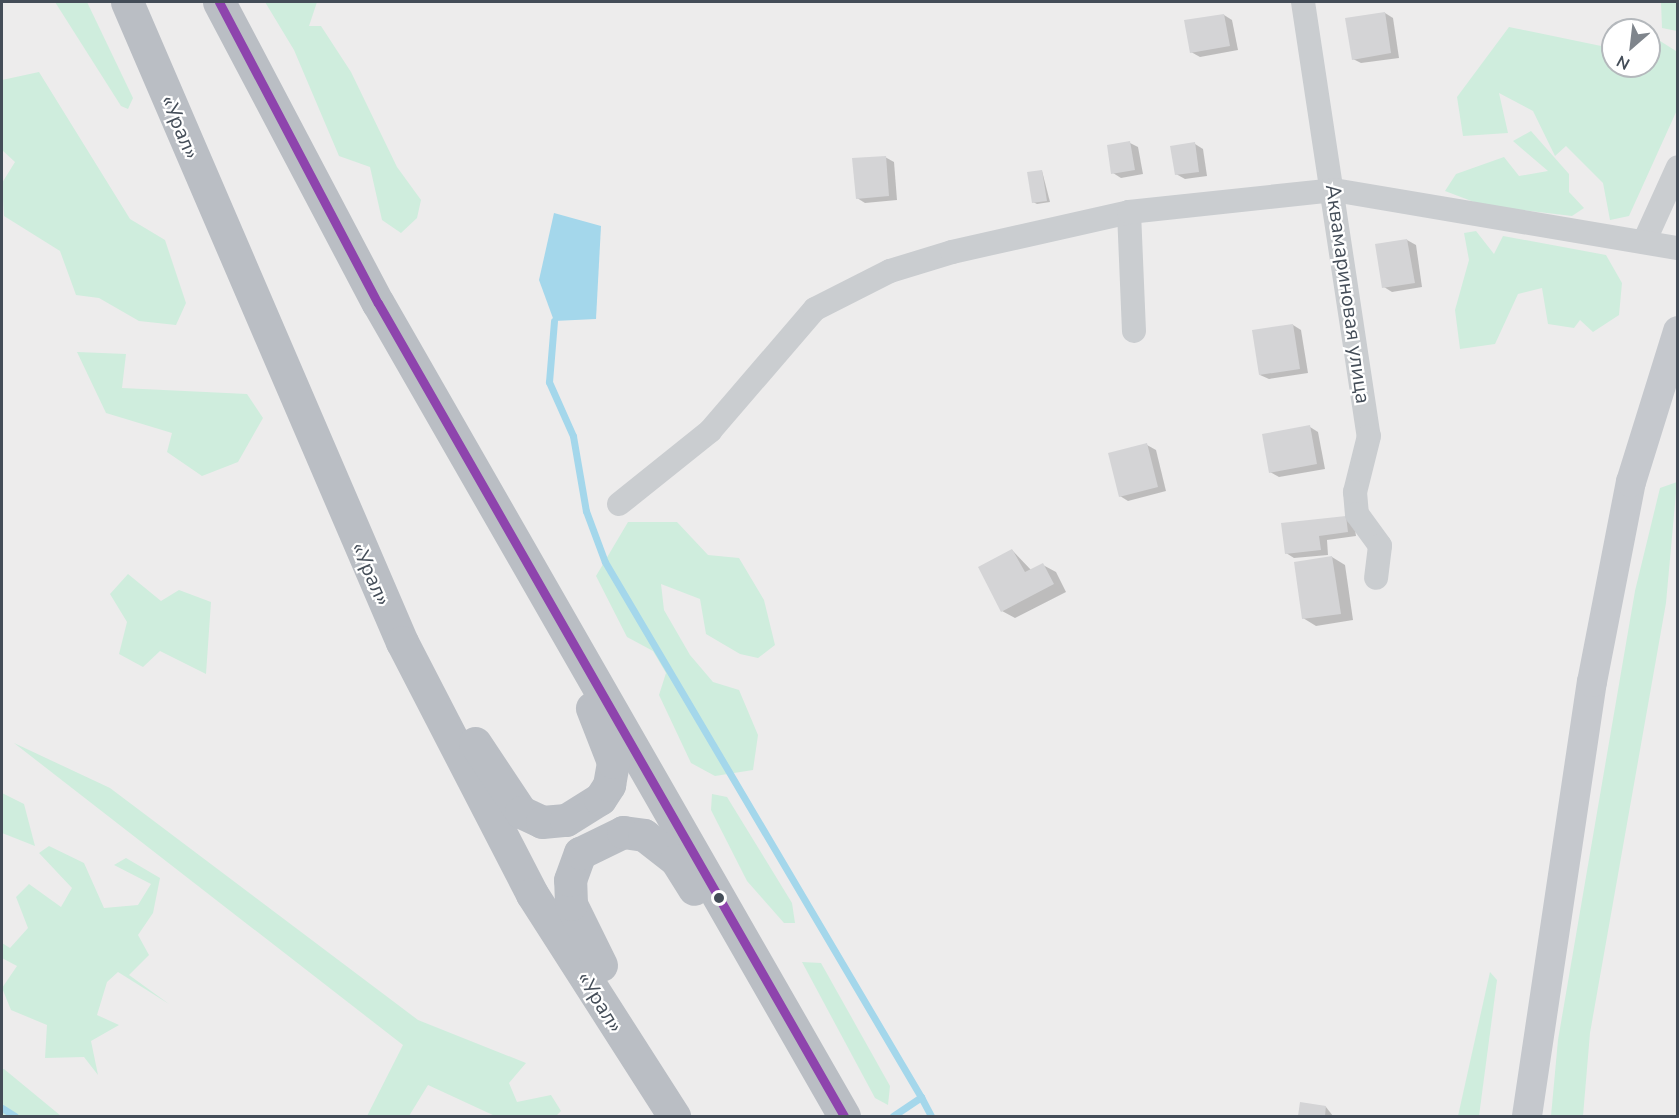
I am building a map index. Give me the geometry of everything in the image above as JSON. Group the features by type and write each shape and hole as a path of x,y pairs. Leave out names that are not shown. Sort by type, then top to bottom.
{"highway":[{"name":"«Урал»","path":"127,2 402,642 532,894 665,1104"},
{"path":"219,2 466,461 527,560 726,905 844,1116"},
{"path":"402,642 520,812 542,822 566,820 586,810 609,785 613,762 604,732 556,642 527,560"},
{"path":"665,1104 642,1035 571,904 570,880 580,853 623,832 644,835 676,860 751,981 806,1047"}],"main road":[{"path":"1527,1116 1592,682 1631,482 1677,331"}],"street":[{"name":"Аквамариновая улица","path":"1303,2 1334,190 1369,436 1355,492 1357,514 1380,546 1376,578"},
{"path":"1644,242 1677,167"},
{"path":"620,504 710,431 815,309 900,268 1129,212 1334,190 1677,248"},
{"path":"1129,212 1134,331"}],"green space":[{"path":"55,2 87,2 133,98 128,109 121,106"},
{"path":"265,2 317,2 309,26 321,26 351,72 397,167 421,200 417,218 401,233 382,220 370,167 339,156 294,50"},
{"path":"1661,2 1677,2 1677,31 1662,28"},
{"path":"1509,27 1601,46 1601,78 1661,78 1661,42 1676,51 1677,110 1629,216 1610,220 1603,183 1566,146 1555,156 1533,111 1499,93 1508,133 1463,136 1457,97"},
{"path":"39,72 130,219 165,240 186,303 176,325 139,321 99,298 76,295 60,251 4,216 2,183 15,162 2,150 2,80"},
{"path":"1531,131 1569,174 1569,192 1584,208 1572,216 1482,205 1445,191 1456,174 1504,157 1519,176 1548,171 1513,141"},
{"path":"1476,231 1494,254 1503,236 1606,255 1622,283 1619,315 1593,332 1580,320 1574,328 1548,324 1542,288 1518,294 1495,344 1460,349 1455,310 1469,260 1464,233"},
{"path":"77,352 126,354 122,388 247,394 263,418 238,462 202,476 167,452 172,433 106,413"},
{"path":"1677,482 1666,603 1590,1033 1583,1116 1551,1116 1558,1040 1635,591 1660,488"},
{"path":"628,522 677,522 708,555 739,558 764,600 775,645 758,658 740,654 706,634 700,599 661,584 664,610 690,655 713,682 739,690 758,735 753,770 715,776 691,763 659,695 666,673 653,651 627,637 596,576"},
{"path":"128,574 161,601 179,590 211,602 206,674 160,651 143,667 119,654 127,622 110,594"},
{"path":"14,743 110,788 418,1020 526,1063 509,1083 517,1102 551,1095 561,1111 556,1116 495,1116 428,1085 409,1116 367,1116 403,1045"},
{"path":"2,793 24,804 35,846 2,833"},
{"path":"712,794 727,797 792,903 795,923 784,923 747,881 711,810"},
{"path":"49,846 84,863 104,908 138,905 151,884 114,865 126,858 160,878 153,913 138,935 149,955 129,975 169,1004 118,972 107,982 97,1015 119,1025 91,1041 98,1075 84,1057 45,1058 47,1025 11,1010 2,988 17,966 2,958 2,943 10,948 28,928 16,897 29,884 61,907 72,888 39,853"},
{"path":"802,962 821,963 890,1086 888,1105 875,1098"},
{"path":"1490,972 1497,980 1479,1116 1458,1116"},
{"path":"2,1069 4,1069 61,1116 2,1116"}],"water":[{"path":"554,213 601,226 596,319 554,321 539,280"}],"building":[{"path":"1385,12 1391,53 1352,60 1345,18"},
{"path":"1224,14 1230,46 1190,53 1184,20"},
{"path":"1130,141 1135,170 1111,174 1107,145"},
{"path":"1195,142 1199,172 1175,175 1170,146"},
{"path":"886,156 889,196 856,199 852,158"},
{"path":"1042,170 1047,201 1032,203 1027,172"},
{"path":"1407,239 1415,283 1382,288 1375,244"},
{"path":"1293,324 1300,369 1259,375 1252,330"},
{"path":"1310,425 1317,464 1269,473 1262,434"},
{"path":"1147,443 1158,487 1119,497 1108,453"},
{"path":"1346,516 1348,532 1319,536 1321,550 1285,554 1281,523"},
{"path":"1012,549 1025,572 1043,563 1054,584 1001,612 978,567"},
{"path":"1332,556 1341,614 1302,619 1294,562"},
{"path":"1300,1102 1326,1106 1325,1116 1298,1116"}],"waterway":[{"path":"554,321 549,382 573,436 586,511 605,562 921,1097"},
{"path":"893,1116 921,1097 931,1116"},
{"path":"2,1108 15,1116"}],"transit line":[{"path":"219,2 378,303 844,1116"}]}
